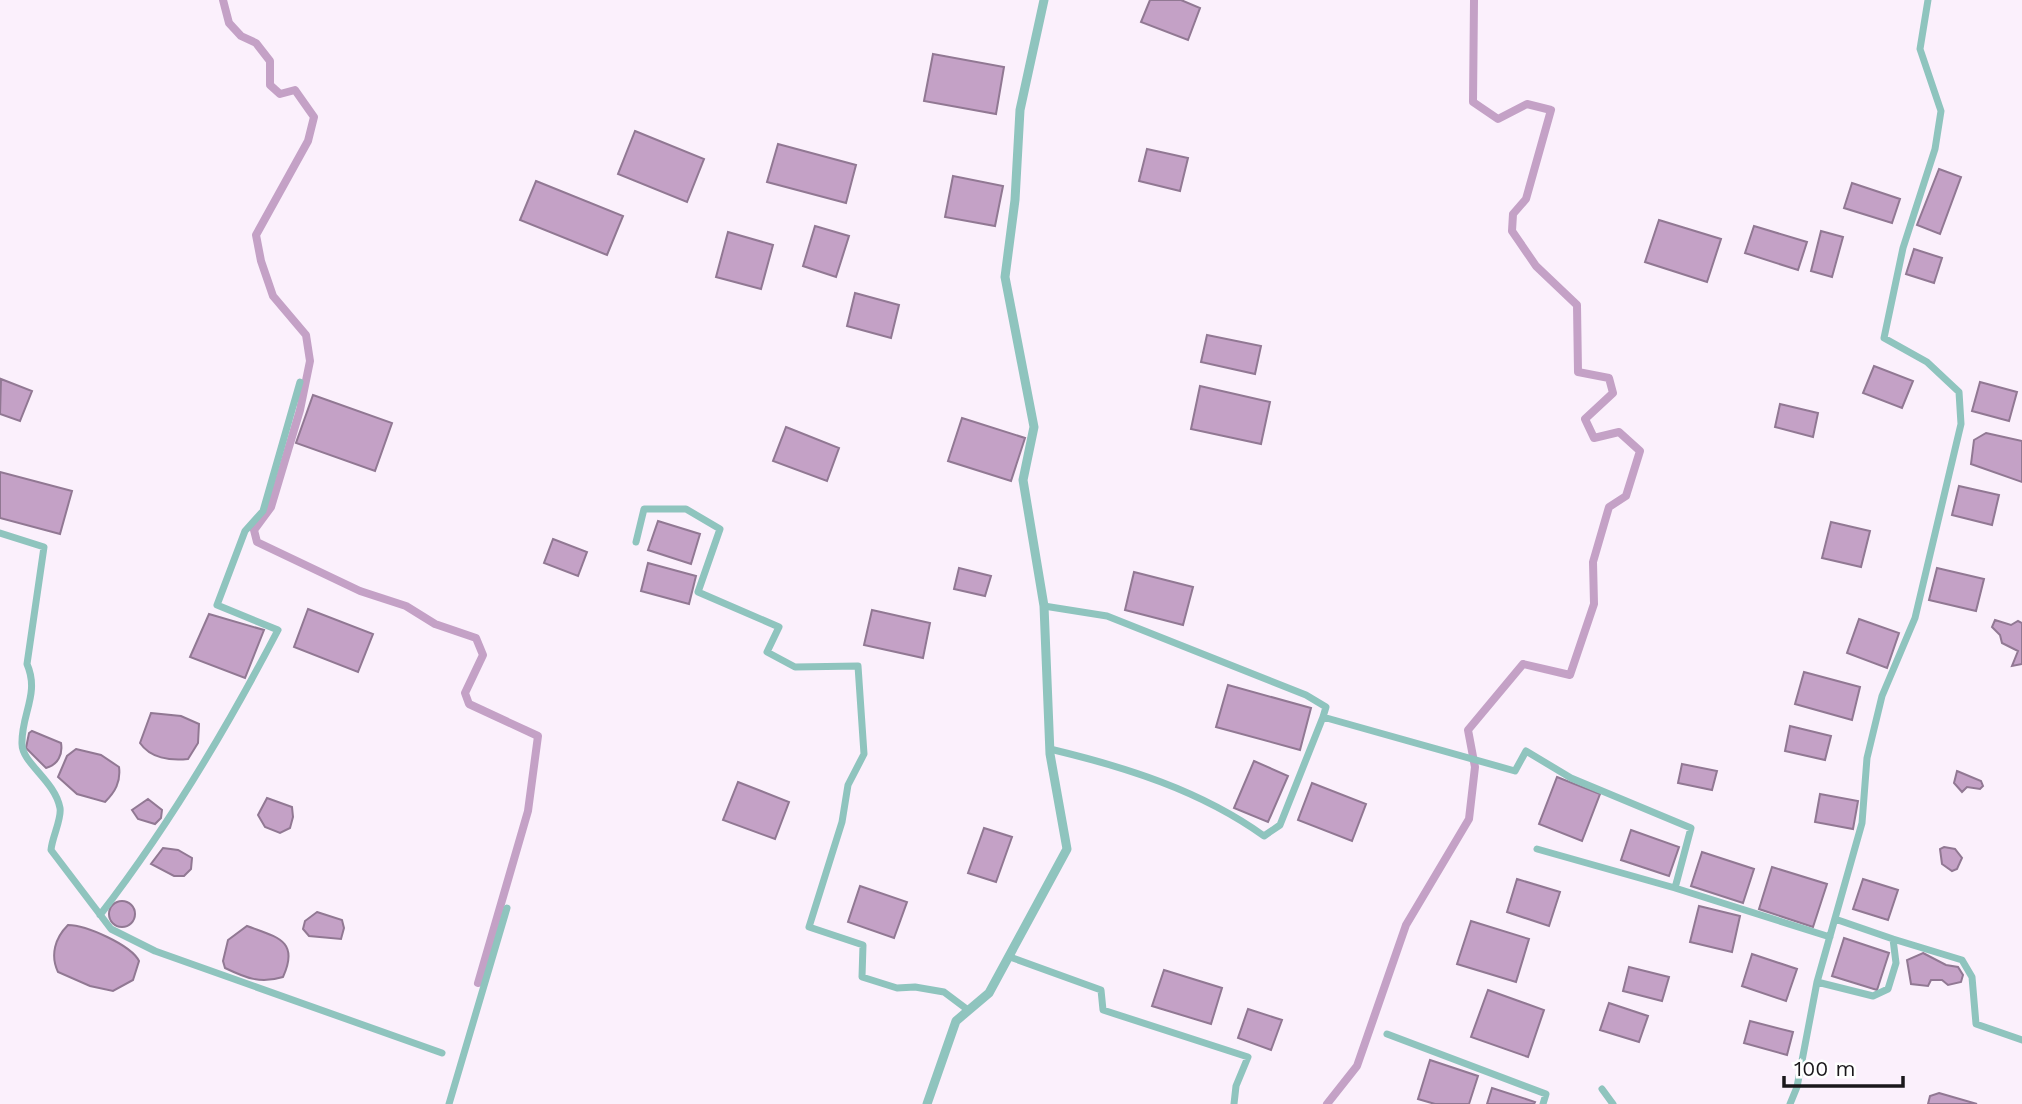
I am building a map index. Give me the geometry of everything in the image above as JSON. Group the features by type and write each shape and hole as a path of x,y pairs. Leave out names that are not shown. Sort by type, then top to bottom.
{"street":[{"path":"927,1104 956,1021 989,993 1067,849 1050,749 1044,606 1023,480 1034,427 1029,389 1016,345 1005,277 1015,200 1020,110 1044,0"},
{"path":"1790,1104 1797,1087 1817,982 1862,823 1867,758 1882,696 1915,618 1961,424 1959,392 1927,362 1884,338 1903,248 1935,149 1941,111 1920,49 1928,0"},
{"path":"100,915 139,865 241,702 278,629 217,606 245,531 263,511 300,382"},
{"path":"636,542 644,509 686,509 720,529 698,592 779,628 768,652 795,667 858,666 864,754 848,785 842,822 809,927 863,945 863,977 897,988 915,986 944,992 968,1010"},
{"path":"0,533 44,547 27,664 34,679 22,742 23,753 53,786 61,811 52,835 51,850 111,929 155,951 442,1053"},
{"path":"1044,606 1107,616 1306,695 1326,707 1280,825 1264,836 1238,818 1159,780 1111,763 1050,749"},
{"path":"1323,717 1515,771 1526,751 1571,778 1692,828 1675,888"},
{"path":"1537,849 1675,888 1830,937"},
{"path":"449,1104 507,908"},
{"path":"1835,919 1962,960 1972,976 1976,1024 2022,1040"},
{"path":"1817,982 1873,996 1888,989 1896,962 1893,939"},
{"path":"1010,957 1101,990 1102,1010 1248,1057 1236,1086 1234,1104"},
{"path":"1387,1034 1546,1094 1543,1104"},
{"path":"1602,1089 1613,1104"}],"shaded area":[{"path":"1150,0 1181,0 1200,8 1188,40 1141,22"},
{"path":"933,54 1004,67 996,114 924,101"},
{"path":"635,131 704,159 687,202 618,174"},
{"path":"778,144 856,165 846,203 767,182"},
{"path":"1147,149 1188,158 1180,191 1139,181"},
{"path":"1939,169 1961,177 1940,234 1917,225"},
{"path":"953,176 1003,186 995,226 945,217"},
{"path":"536,181 623,216 607,255 520,220"},
{"path":"1852,183 1900,199 1892,223 1844,208"},
{"path":"1659,220 1721,239 1707,282 1645,262"},
{"path":"815,226 849,236 836,277 803,266"},
{"path":"1754,226 1807,242 1798,270 1745,253"},
{"path":"1821,231 1843,237 1832,277 1811,271"},
{"path":"728,232 773,245 761,289 716,277"},
{"path":"1914,249 1942,258 1934,283 1906,274"},
{"path":"855,293 899,305 891,338 847,326"},
{"path":"1207,335 1261,346 1255,374 1201,362"},
{"path":"1874,366 1913,381 1902,408 1863,393"},
{"path":"1,379 32,391 20,421 0,414"},
{"path":"1980,382 2017,392 2009,421 1972,411"},
{"path":"1200,386 1270,402 1261,444 1191,429"},
{"path":"313,395 392,423 375,471 296,443"},
{"path":"1780,404 1818,413 1813,437 1775,427"},
{"path":"962,418 1025,438 1011,481 948,461"},
{"path":"786,427 839,448 827,481 773,461"},
{"path":"1986,433 2022,441 2022,482 1971,464 1974,440"},
{"path":"0,472 72,491 60,534 0,518"},
{"path":"1959,486 1999,495 1992,525 1952,515"},
{"path":"658,521 700,534 691,564 648,550"},
{"path":"1831,522 1870,531 1861,567 1822,558"},
{"path":"553,539 587,552 578,576 544,563"},
{"path":"648,563 696,576 689,604 641,591"},
{"path":"959,568 991,576 985,596 954,589"},
{"path":"1937,568 1984,579 1976,611 1929,600"},
{"path":"1134,572 1193,587 1183,625 1125,610"},
{"path":"308,609 373,634 358,672 294,647"},
{"path":"872,610 930,623 923,658 864,645"},
{"path":"209,614 264,630 245,678 190,657"},
{"path":"1859,619 1899,633 1887,668 1847,653"},
{"path":"1995,620 2011,625 2018,621 2022,623 2022,664 2012,666 2018,651 2002,643 2000,635 1992,627"},
{"path":"1804,672 1860,687 1852,720 1795,704"},
{"path":"1228,685 1311,708 1300,750 1216,727"},
{"path":"151,713 181,716 199,724 198,743 188,759 161,757 144,748 140,743"},
{"path":"1790,726 1831,736 1825,760 1785,751"},
{"path":"32,731 61,743 59,758 50,767 46,768 26,748 29,733"},
{"path":"76,749 101,755 119,767 116,786 105,802 77,794 58,777 67,756"},
{"path":"1254,761 1288,776 1268,822 1234,808"},
{"path":"1682,764 1717,771 1712,790 1678,783"},
{"path":"1957,771 1981,781 1983,786 1980,789 1967,787 1962,792 1954,783"},
{"path":"1557,777 1600,794 1582,841 1539,824"},
{"path":"738,782 789,802 775,839 723,820"},
{"path":"1312,783 1366,804 1352,841 1298,820"},
{"path":"1820,794 1858,801 1853,829 1815,822"},
{"path":"267,798 292,807 290,828 280,833 265,827 258,815"},
{"path":"148,799 162,810 161,818 155,824 138,819 132,810"},
{"path":"984,828 1012,837 996,882 968,873"},
{"path":"1631,830 1679,847 1669,876 1621,860"},
{"path":"163,848 178,850 192,858 191,869 184,876 174,876 151,864"},
{"path":"1940,849 1955,849 1962,858 1957,869 1952,871 1942,864"},
{"path":"1702,852 1754,869 1743,903 1691,886"},
{"path":"1772,867 1827,884 1813,927 1759,909"},
{"path":"1517,879 1560,892 1549,926 1507,912"},
{"path":"1863,879 1898,890 1888,920 1853,909"},
{"path":"860,886 907,902 894,938 848,922"},
{"path":"122,901 131,905 135,914 131,923 122,927 113,923 109,914 113,905"},
{"path":"1699,906 1740,916 1732,952 1690,942"},
{"path":"317,912 342,920 344,928 341,939 309,936 303,929 305,921"},
{"path":"1471,921 1529,939 1516,982 1457,964"},
{"path":"68,925 96,932 127,949 139,961 133,980 113,991 90,986 58,972 54,959 55,947"},
{"path":"247,926 276,937 287,948 288,965 283,977 253,979 225,968 223,961 228,940"},
{"path":"1844,938 1889,953 1877,990 1832,976"},
{"path":"1923,953 1946,965 1958,967 1963,975 1961,982 1948,985 1942,980 1931,980 1928,986 1911,984 1907,960"},
{"path":"1752,954 1797,969 1786,1001 1742,986"},
{"path":"1629,967 1669,977 1662,1001 1623,991"},
{"path":"1164,970 1222,988 1211,1024 1152,1006"},
{"path":"1488,990 1544,1010 1528,1057 1471,1037"},
{"path":"1609,1003 1648,1016 1639,1042 1600,1030"},
{"path":"1248,1009 1282,1020 1271,1050 1238,1038"},
{"path":"1750,1021 1793,1032 1787,1055 1744,1043"},
{"path":"1430,1060 1478,1076 1469,1104 1435,1104 1418,1099"},
{"path":"1492,1088 1535,1102 1487,1104"},
{"path":"1939,1093 1977,1104 1928,1104 1930,1096"}],"waterway":[{"path":"223,0 229,23 241,36 256,43 270,61 270,85 280,94 295,90 314,117 308,141 256,235 261,261 273,296 306,335 310,361 300,410 271,507 254,530 257,542 360,591 406,606 435,624 476,638 483,655 465,693 469,704 538,736 528,811 478,983"},
{"path":"1327,1104 1357,1066 1406,925 1469,819 1475,767 1468,730 1523,664 1570,675 1594,604 1593,562 1609,507 1626,496 1640,451 1619,432 1594,438 1585,419 1613,393 1609,378 1578,372 1577,305 1536,266 1512,231 1513,214 1526,199 1551,110 1527,104 1498,119 1473,102 1474,0"}]}
